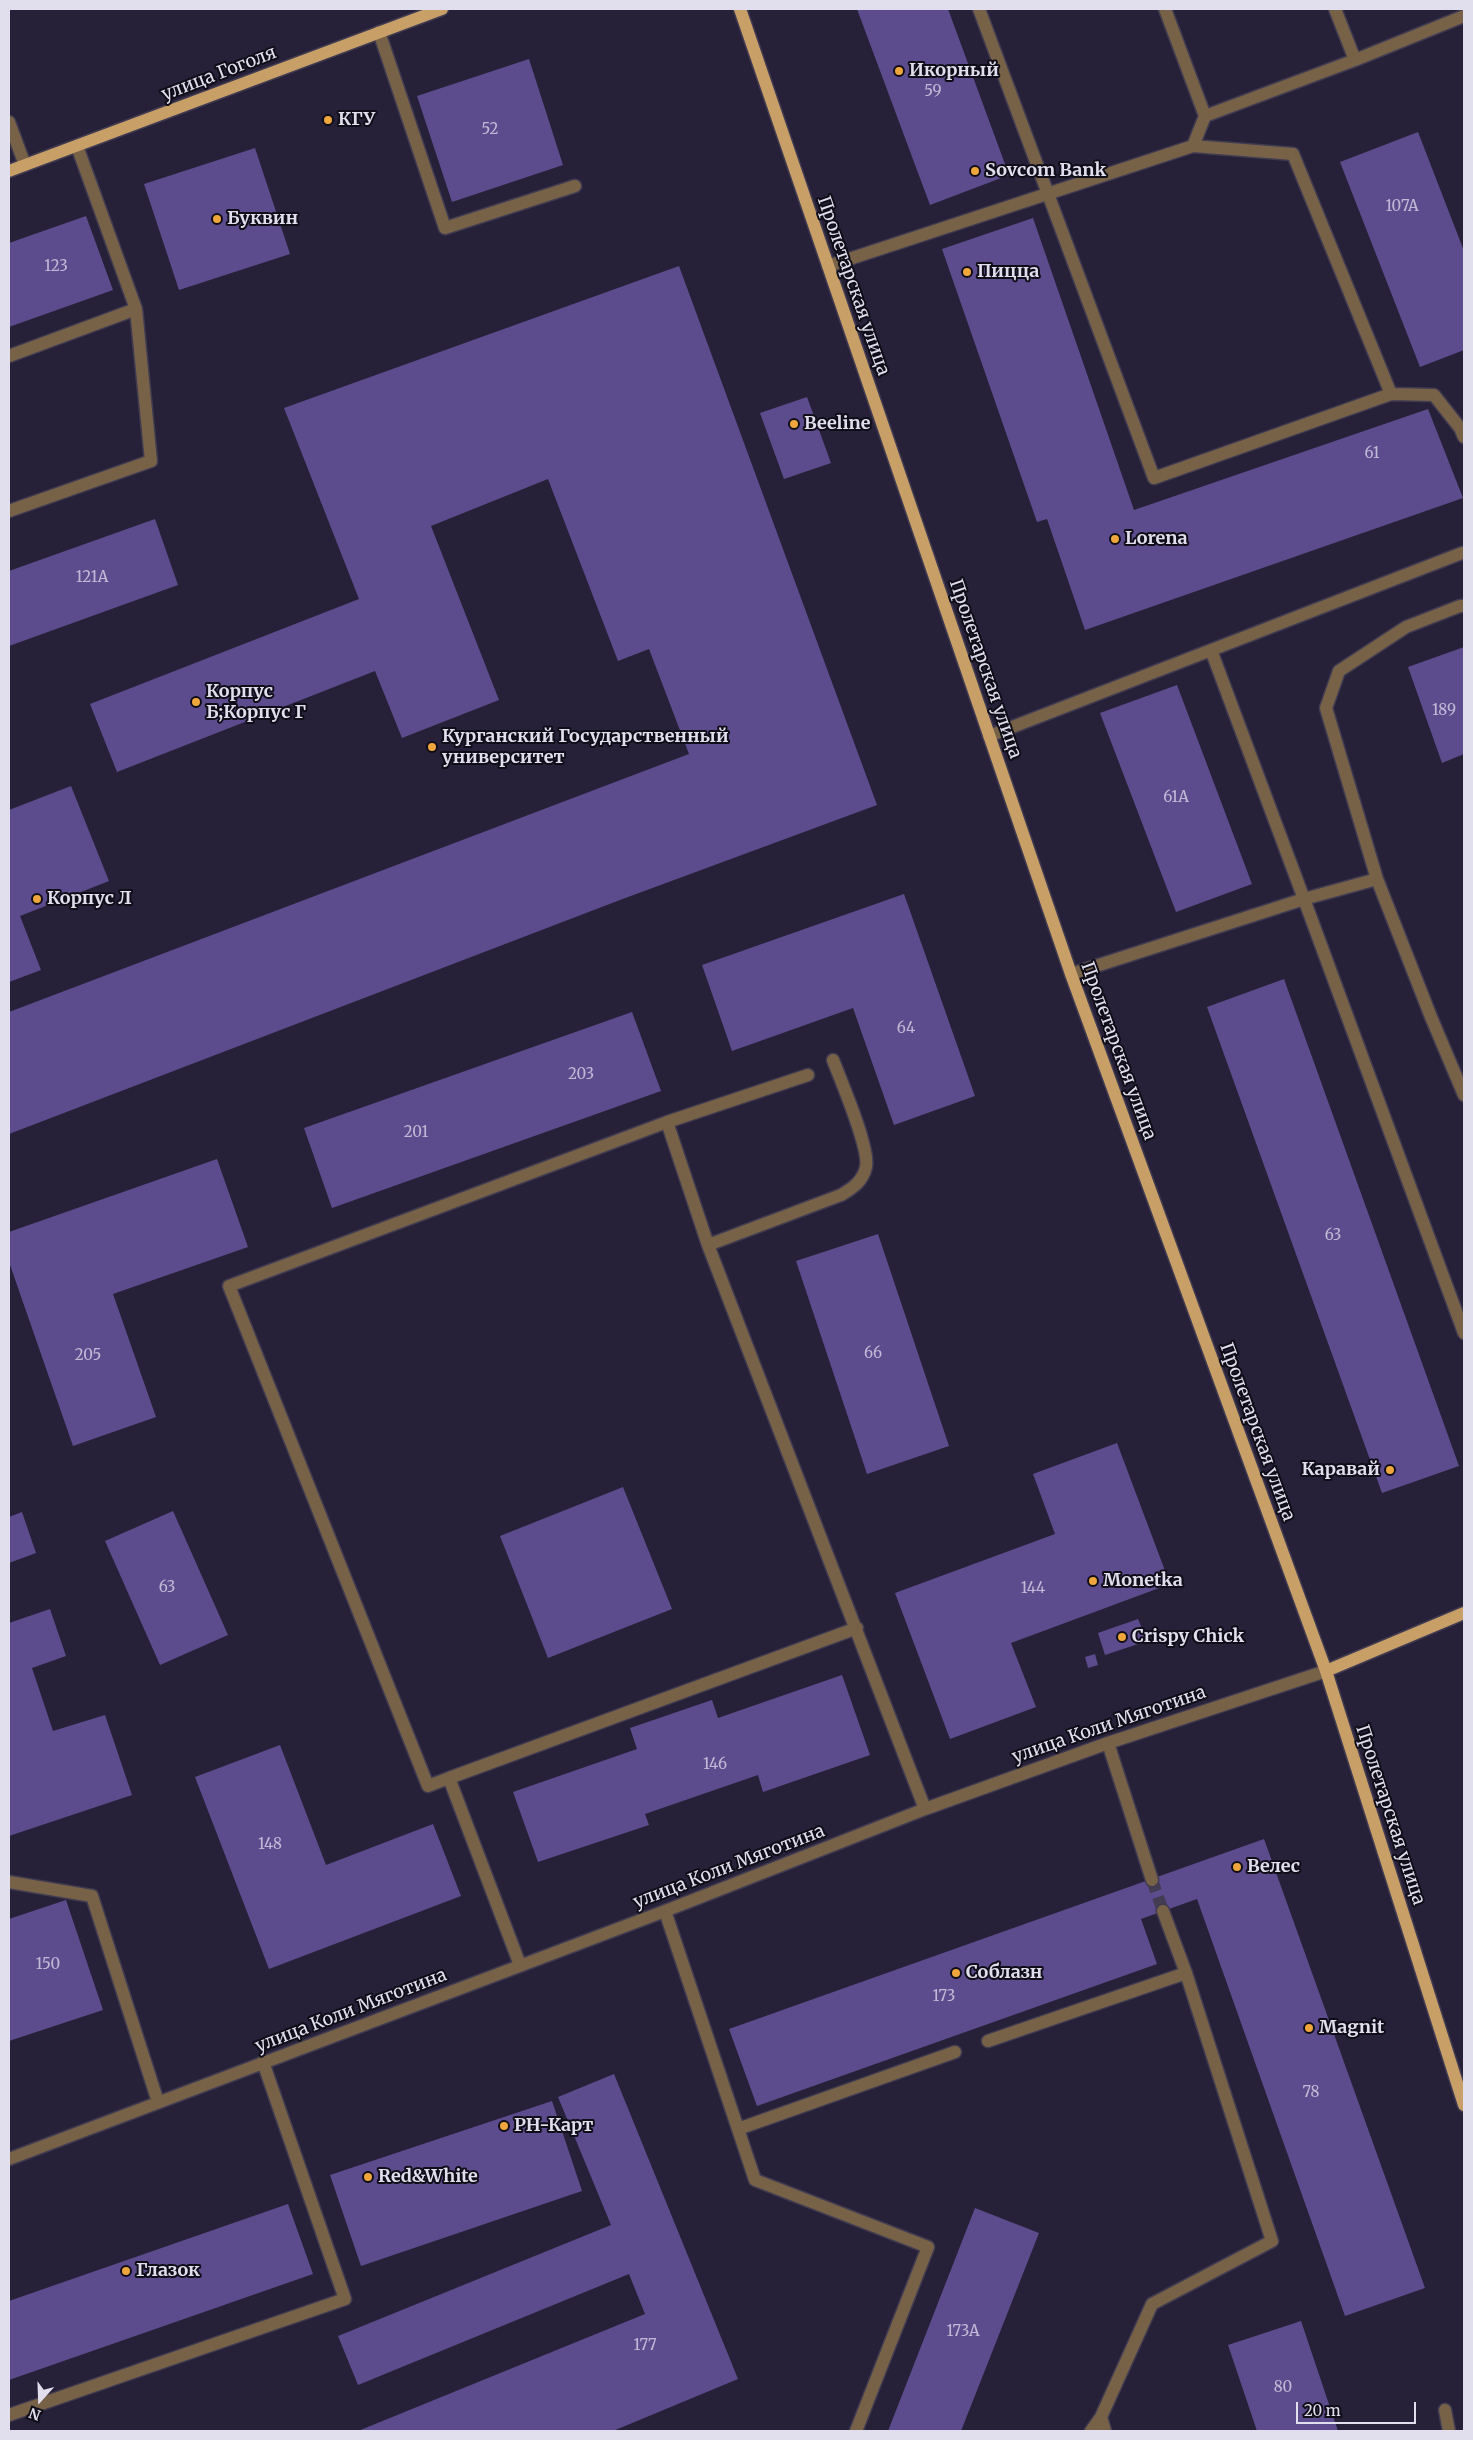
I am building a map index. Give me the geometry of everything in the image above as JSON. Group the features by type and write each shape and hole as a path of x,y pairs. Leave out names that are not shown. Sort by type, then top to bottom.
{"main road":[{"name":"улица Гоголя","path":"9,171 442,9"},
{"name":"Пролетарская улица","path":"740,9 1071,974 1326,1671 1464,2105"},
{"name":"улица Коли Мяготина","path":"1326,1671 1464,1613"}],"street":[{"path":"979,9 1154,478 1391,394 1434,395 1460,428 1464,438"},
{"path":"1165,9 1205,116 1193,146"},
{"path":"1335,9 1355,60"},
{"path":"1205,116 1355,60 1464,16"},
{"path":"379,32 445,228 575,186"},
{"path":"9,122 25,165"},
{"path":"9,511 151,461 136,309 77,146"},
{"path":"828,266 1193,146 1293,154 1391,394"},
{"path":"9,356 136,309"},
{"path":"989,736 1462,553"},
{"path":"1464,606 1406,626 1339,671 1326,708 1377,879 1464,1095"},
{"path":"1211,650 1464,1333"},
{"path":"1071,974 1304,899 1377,879"},
{"path":"708,1245 841,1195 853,1188 861,1179 867,1157 833,1060"},
{"path":"808,1076 667,1122 229,1286 428,1786 857,1628"},
{"path":"667,1122 708,1245 857,1628 925,1809"},
{"name":"улица Коли Мяготина","path":"9,2158 665,1911 925,1809 1108,1743 1326,1671"},
{"path":"1108,1743 1152,1880"},
{"path":"450,1778 520,1965"},
{"path":"9,1882 92,1896 158,2102"},
{"path":"665,1911 755,2180 928,2247 856,2431"},
{"path":"1091,2431 1101,2417 1152,2304 1272,2241 1186,1973 1163,1911"},
{"path":"988,2041 1186,1973"},
{"path":"738,2129 955,2052"},
{"path":"9,2416 345,2299 264,2062"},
{"path":"1445,2410 1449,2431"},
{"path":"1101,2417 1105,2431"}],"building":[{"path":"857,9 948,9 1009,175 930,205"},
{"path":"529,59 563,165 452,202 417,96"},
{"path":"1418,132 1464,251 1464,350 1420,367 1340,162"},
{"name":"Буквин","path":"255,148 290,254 179,290 144,184"},
{"path":"86,216 113,290 9,327 9,243"},
{"path":"1033,218 1134,510 1428,409 1463,498 1085,630 1047,519 1037,522 942,249"},
{"name":"Корпус Б;Корпус Г","path":"679,266 877,805 620,900 9,1134 9,1012 689,754 649,649 618,661 548,479 431,526 499,700 402,738 375,671 117,772 90,704 359,599 284,408"},
{"path":"807,397 831,463 784,479 760,413"},
{"path":"155,519 178,585 9,646 9,571"},
{"path":"1464,647 1464,754 1442,763 1408,667"},
{"path":"1177,685 1252,884 1176,912 1100,713"},
{"name":"Корпус Л","path":"71,786 109,881 20,916 41,970 9,982 9,810"},
{"path":"904,894 975,1096 894,1125 853,1008 732,1051 702,965"},
{"path":"1284,979 1459,1466 1382,1493 1207,1007"},
{"path":"632,1012 661,1091 332,1208 304,1128"},
{"path":"217,1159 248,1247 113,1294 156,1417 73,1446 9,1262 9,1232"},
{"path":"878,1234 949,1446 867,1474 796,1261"},
{"path":"1117,1443 1170,1584 1011,1643 1036,1707 950,1739 895,1593 1055,1534 1033,1474"},
{"path":"623,1487 672,1609 548,1658 500,1536"},
{"path":"173,1511 228,1635 160,1665 105,1541"},
{"path":"22,1512 36,1553 9,1563 9,1517"},
{"path":"50,1609 66,1656 32,1668 53,1731 105,1715 132,1795 9,1836 9,1623"},
{"path":"1138,1619 1147,1641 1105,1655 1098,1633"},
{"path":"1095,1654 1098,1665 1088,1668 1085,1657"},
{"path":"842,1675 870,1755 763,1792 758,1775 645,1814 649,1825 538,1862 513,1792 637,1749 630,1728 712,1700 718,1718"},
{"path":"280,1745 326,1865 433,1824 461,1896 269,1969 195,1777"},
{"path":"1264,1839 1425,2288 1345,2316 1197,1899 1141,1919 1157,1964 757,2106 729,2029"},
{"path":"66,1900 103,2010 9,2041 9,1919"},
{"path":"614,2074 738,2379 613,2431 358,2431 645,2314 629,2274 358,2385 338,2336 611,2225 558,2097"},
{"path":"552,2101 582,2191 361,2266 330,2175"},
{"path":"288,2204 313,2274 9,2380 9,2301"},
{"path":"975,2208 1039,2233 961,2431 888,2431"},
{"path":"1301,2321 1338,2431 1257,2431 1228,2345"}],"tunnel":[{"path":"1152,1880 1163,1911"}],"place":[{"name":"Икорный","path":"899,71"},
{"name":"КГУ","path":"328,120"},
{"name":"Sovcom Bank","path":"975,171"},
{"name":"Буквин","path":"217,219"},
{"name":"Пицца","path":"967,272"},
{"name":"Beeline","path":"794,424"},
{"name":"Lorena","path":"1115,539"},
{"name":"Корпус Б;Корпус Г","path":"196,702"},
{"name":"Курганский Государственный университет","path":"432,747"},
{"name":"Корпус Л","path":"37,899"},
{"name":"Каравай","path":"1390,1470"},
{"name":"Monetka","path":"1093,1581"},
{"name":"Crispy Chick","path":"1122,1637"},
{"name":"Велес","path":"1237,1867"},
{"name":"Соблазн","path":"956,1973"},
{"name":"Magnit","path":"1309,2028"},
{"name":"РН-Карт","path":"504,2126"},
{"name":"Red&White","path":"368,2177"},
{"name":"Глазок","path":"126,2271"}]}
